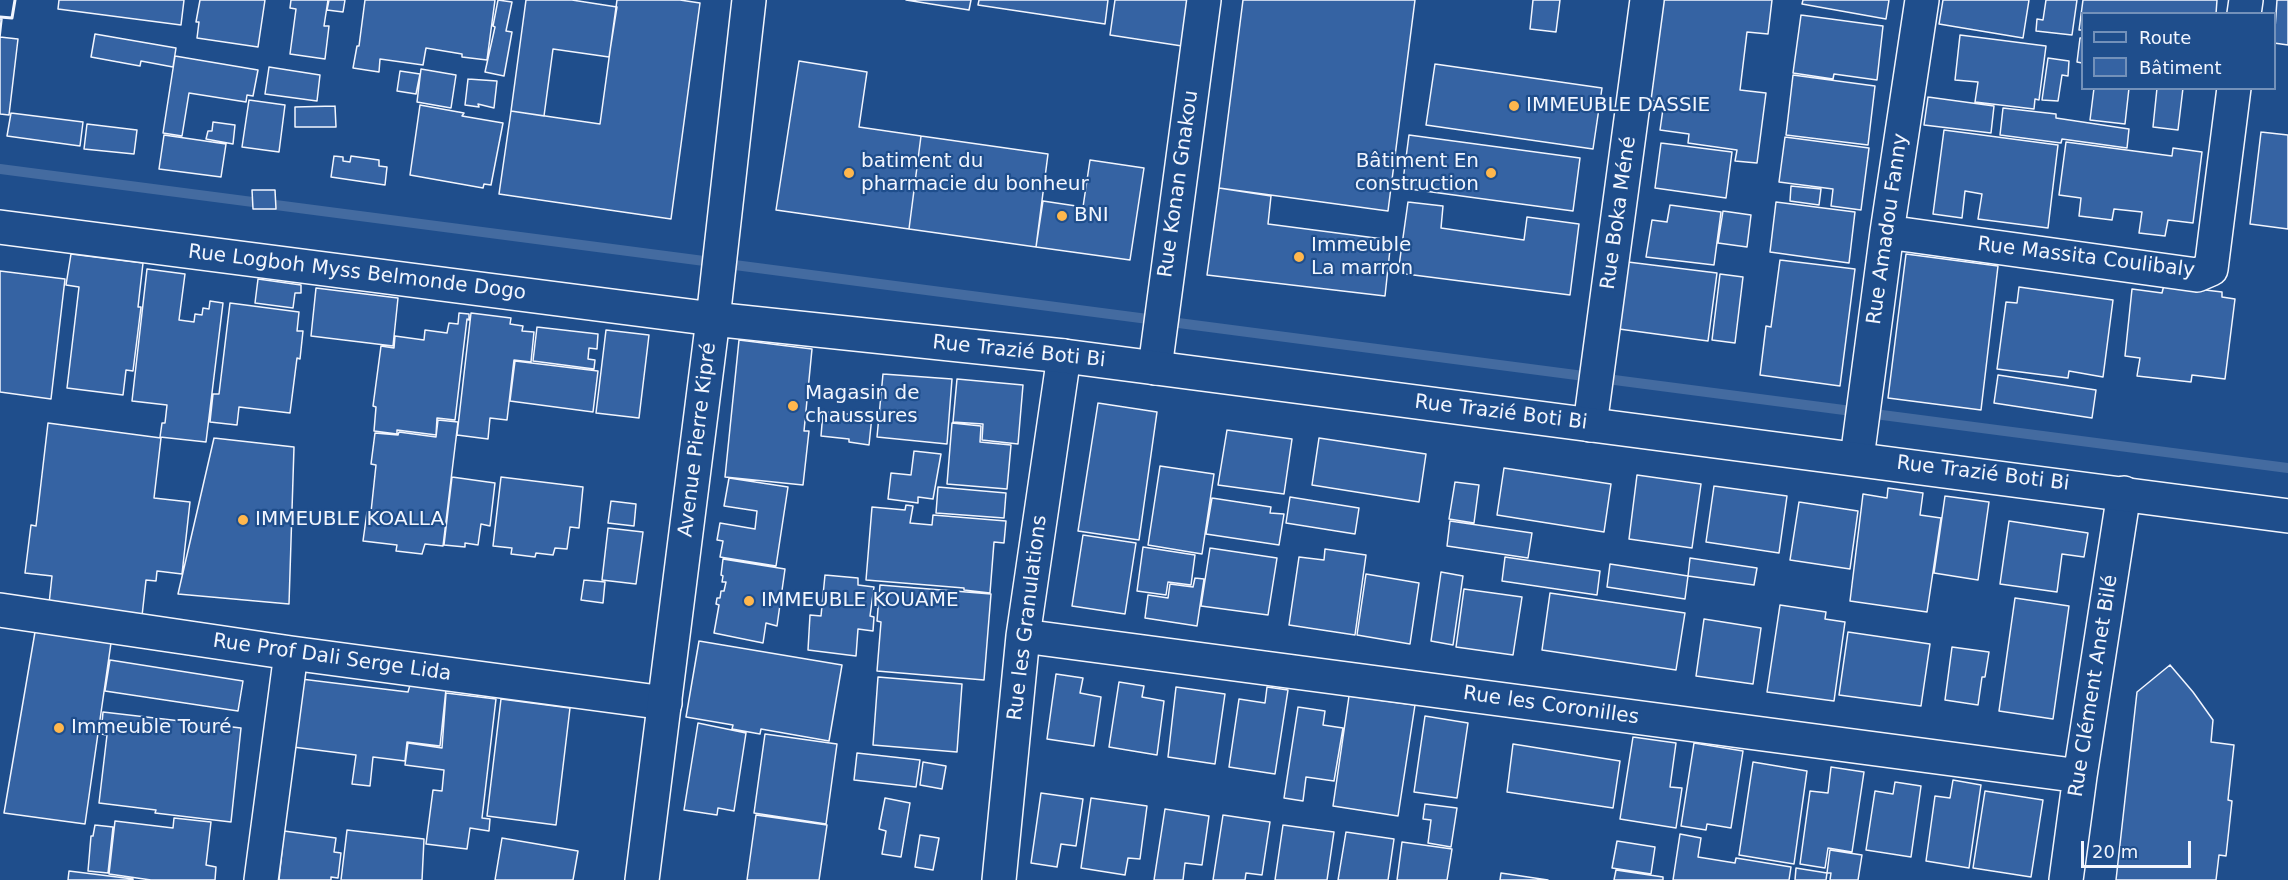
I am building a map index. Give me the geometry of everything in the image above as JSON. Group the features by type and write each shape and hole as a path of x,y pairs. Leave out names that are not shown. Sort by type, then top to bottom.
{"street":[{"path":"743,0 748,0"},
{"name":"Avenue Pierre Kipré","path":"642,880 713,319 748,0"},
{"name":"Rue Konan Gnakou","path":"1155,368 1204,0"},
{"name":"Rue Boka Méné","path":"1590,425 1647,0"},
{"name":"Rue Amadou Fanny","path":"1857,458 1887,232 1922,0"},
{"name":"Rue Massita Coulibaly","path":"1887,232 2197,275 2211,269 2234,90"},
{"name":"Rue Logboh Myss Belmonde Dogo","path":"0,227 713,319"},
{"name":"Rue Trazié Boti Bi","path":"713,319 1064,356 2288,516"},
{"name":"Rue les Granulations","path":"999,880 1023,636 1064,356"},
{"name":"Rue Clément Anet Bilé","path":"2066,880 2124,493"},
{"name":"Rue Prof Dali Serge Lida","path":"0,610 291,653 665,703"},
{"name":"Rue les Coronilles","path":"1023,636 2080,776"},
{"path":"261,880 291,653"}],"building":[{"path":"59,0 184,0 181,25 58,9"},
{"path":"200,0 265,0 258,47 197,38 199,22 196,22"},
{"path":"291,0 328,0 324,26 329,26 325,59 290,54 296,9 290,8"},
{"path":"329,0 345,0 343,12 327,10"},
{"path":"365,0 495,0 487,60 462,57 462,54 426,48 423,65 380,59 379,72 353,68 357,46 359,46"},
{"path":"498,0 512,2 506,31 512,32 504,76 485,72 495,27 493,26"},
{"path":"526,0 572,0 617,7 609,57 553,49 544,116 511,111"},
{"path":"617,0 680,0 700,3 671,219 499,194 511,111 600,124"},
{"path":"906,0 971,0 969,10"},
{"path":"979,0 1108,0 1105,24 978,5"},
{"path":"1115,0 1189,0 1182,46 1110,35"},
{"path":"1243,0 1415,0 1388,211 1219,188"},
{"path":"1533,0 1560,0 1556,32 1530,29"},
{"path":"1662,0 1772,0 1768,34 1747,32 1740,90 1766,93 1757,163 1735,161 1737,150 1688,143 1689,134 1660,130 1664,102 1649,100"},
{"path":"1803,0 1889,0 1886,19 1802,4"},
{"path":"1943,0 2029,0 2023,38 1939,24"},
{"path":"2046,0 2077,0 2072,35 2036,31 2037,19 2043,20"},
{"path":"2083,0 2217,0 2216,12 2081,12"},
{"path":"2277,0 2288,0 2288,45 2276,43"},
{"path":"1801,15 1883,26 1877,80 1834,74 1833,79 1793,73"},
{"path":"95,34 176,48 173,67 141,61 140,66 91,57"},
{"path":"1960,35 2046,46 2039,100 2035,99 2034,109 1975,102 1978,82 1955,80"},
{"path":"0,37 18,39 9,115 0,114"},
{"path":"2080,38 2081,38 2081,63 2077,62"},
{"path":"175,56 258,70 253,96 247,95 246,102 189,93 182,136 163,133"},
{"path":"2048,58 2069,61 2068,76 2062,75 2058,101 2042,100"},
{"name":"batiment du pharmacie du bonheur","path":"799,61 867,72 859,127 921,136 909,229 776,210"},
{"name":"IMMEUBLE DASSIE","path":"1435,64 1602,88 1593,149 1426,125"},
{"path":"269,67 320,75 317,101 265,94"},
{"path":"421,69 456,75 451,108 417,102"},
{"path":"400,71 420,74 416,94 397,91"},
{"path":"1793,75 1875,86 1868,145 1786,135"},
{"path":"468,79 497,81 494,108 478,104 479,107 465,105"},
{"path":"2094,90 2129,90 2125,124 2090,120"},
{"path":"2157,90 2183,90 2178,130 2153,127"},
{"path":"1928,97 1994,106 1991,133 1924,125"},
{"path":"249,100 285,105 279,152 242,147"},
{"path":"420,105 464,113 462,116 503,123 491,185 484,184 483,188 410,175"},
{"path":"335,106 336,127 295,127 295,107"},
{"path":"2003,108 2056,114 2056,118 2129,129 2127,148 2062,139 2061,143 2000,135"},
{"path":"11,113 83,122 80,146 7,136"},
{"path":"213,122 235,125 233,144 206,139 208,131 212,131"},
{"path":"87,124 137,130 134,154 84,149"},
{"path":"1944,130 2058,145 2048,228 1978,219 1982,194 1965,191 1962,218 1933,214"},
{"path":"2261,132 2288,135 2288,229 2250,224"},
{"path":"164,135 226,144 221,177 159,169"},
{"name":"Bâtiment En construction","path":"1409,135 1580,158 1573,211 1402,188"},
{"path":"921,136 1048,154 1036,247 909,229"},
{"path":"1785,137 1869,148 1861,210 1831,206 1833,189 1779,182"},
{"path":"2066,142 2172,156 2173,148 2202,152 2193,223 2168,220 2165,236 2139,233 2142,212 2114,209 2112,220 2079,216 2081,198 2059,195"},
{"path":"1661,143 1732,152 1726,198 1655,188"},
{"path":"334,156 343,157 343,161 350,162 351,156 379,160 379,166 387,167 385,185 331,177"},
{"path":"1090,160 1144,168 1130,260 1036,247 1043,201 1083,207"},
{"path":"1791,186 1821,189 1819,205 1790,201"},
{"name":"Immeuble La marron","path":"1219,188 1271,196 1268,224 1391,240 1385,296 1207,275"},
{"path":"252,190 275,190 276,209 253,209"},
{"path":"1408,202 1443,206 1441,228 1524,240 1527,217 1579,224 1570,295 1398,273"},
{"path":"1776,202 1855,212 1849,263 1770,252"},
{"path":"1670,205 1721,212 1714,265 1646,257 1652,220 1667,222"},
{"path":"1723,211 1751,215 1747,247 1718,243"},
{"path":"71,254 143,263 138,307 141,307 133,371 126,370 123,395 67,388 79,287 66,285"},
{"path":"1906,254 1998,266 1981,410 1888,398"},
{"path":"1780,260 1855,269 1840,386 1760,375 1766,326 1771,327"},
{"path":"1628,262 1717,273 1708,341 1619,329"},
{"path":"147,269 185,274 179,320 194,322 195,314 202,315 203,308 209,309 210,301 223,303 206,442 160,437 162,423 165,423 167,405 132,401"},
{"path":"0,271 65,279 51,399 0,392"},
{"path":"1720,274 1743,277 1735,343 1712,340"},
{"path":"258,279 301,285 301,293 295,293 293,308 255,303"},
{"path":"2164,285 2222,292 2222,297 2235,299 2225,379 2192,375 2191,382 2137,376 2140,358 2125,356 2132,289 2162,293"},
{"path":"2019,287 2113,300 2103,377 2069,371 2068,378 1997,369 2006,302 2017,303"},
{"path":"316,288 398,298 393,346 311,336"},
{"path":"230,303 299,312 297,331 303,331 290,413 239,407 237,425 210,422 213,394 219,394"},
{"path":"459,313 469,314 469,320 467,319 455,420 437,418 436,435 397,430 397,434 374,431 376,407 373,406 381,346 394,348 395,336 424,340 425,330 447,333 449,323 458,324"},
{"path":"471,313 511,318 510,324 523,326 522,331 534,332 531,362 514,360 507,420 490,418 488,439 457,435"},
{"path":"537,327 598,334 597,349 589,348 588,359 595,360 594,369 533,361"},
{"path":"606,330 649,335 639,418 596,413"},
{"path":"739,340 812,349 804,431 809,431 803,485 725,477"},
{"path":"515,361 598,371 593,412 510,401"},
{"path":"883,374 952,379 947,444 877,437"},
{"path":"1998,375 2096,390 2092,418 1994,403"},
{"path":"957,379 1023,385 1018,444 982,440 983,424 953,422"},
{"path":"1098,403 1157,412 1139,540 1078,531"},
{"path":"823,412 872,416 869,445 849,442 849,439 821,436"},
{"path":"438,420 458,422 443,546 425,544 422,554 396,551 397,545 363,541 367,512 371,512 376,465 371,464 375,433 398,435 399,432 436,437"},
{"path":"48,423 161,438 154,498 190,502 182,574 157,571 156,581 146,580 142,616 49,604 52,576 25,573 31,525 36,526"},
{"path":"952,423 981,426 980,442 1011,445 1007,489 947,484"},
{"path":"1227,430 1292,439 1284,494 1218,485"},
{"name":"IMMEUBLE KOALLA","path":"214,438 294,447 289,604 178,594"},
{"path":"1319,438 1426,454 1419,502 1312,485"},
{"path":"914,451 941,454 933,499 918,497 918,503 888,499 891,473 911,475"},
{"path":"1160,466 1214,474 1202,554 1148,545"},
{"path":"1504,468 1611,484 1604,532 1497,515"},
{"path":"1637,475 1701,484 1692,548 1629,539"},
{"path":"452,477 495,483 490,526 481,524 478,545 465,543 465,547 444,545"},
{"path":"501,477 583,487 579,528 570,527 567,549 555,548 553,555 536,553 535,557 511,554 512,548 493,546"},
{"path":"729,478 788,487 776,566 720,557 723,541 717,540 720,523 755,529 757,511 724,506"},
{"path":"1455,482 1479,485 1474,523 1449,519"},
{"path":"1714,486 1787,496 1779,553 1706,542"},
{"path":"938,487 1006,493 1004,518 936,513"},
{"path":"1888,488 1923,493 1920,515 1941,518 1927,612 1850,601 1863,494 1887,498"},
{"path":"1945,496 1989,502 1978,580 1934,573"},
{"path":"1290,497 1359,508 1355,534 1286,523"},
{"path":"1212,498 1271,507 1270,513 1284,514 1279,545 1206,534"},
{"path":"611,501 636,504 634,526 608,523"},
{"path":"1799,502 1858,511 1850,569 1790,560"},
{"path":"906,505 913,506 910,523 932,525 933,515 1006,521 1004,543 994,542 990,593 964,590 964,588 866,580 872,507 905,510"},
{"path":"1450,521 1532,533 1528,558 1447,546"},
{"path":"2009,521 2088,533 2084,557 2062,554 2057,592 2000,584"},
{"path":"608,528 643,532 636,584 602,580"},
{"path":"1083,535 1136,543 1125,614 1072,606"},
{"path":"1143,547 1195,555 1191,585 1168,582 1166,595 1137,591"},
{"path":"1210,548 1277,558 1268,615 1201,606"},
{"path":"1325,549 1366,555 1355,635 1289,625 1299,557 1324,560"},
{"path":"1505,557 1600,571 1597,595 1502,581"},
{"path":"1690,558 1757,568 1754,585 1688,576"},
{"name":"IMMEUBLE KOUAME","path":"723,559 785,569 777,626 766,623 763,643 714,633 719,605 716,604 717,598 720,598 721,591 724,591 726,582 722,582 723,576 721,575"},
{"path":"1610,564 1688,576 1685,599 1607,587"},
{"path":"1441,572 1463,576 1453,645 1431,641"},
{"path":"1366,574 1419,583 1410,644 1357,635"},
{"path":"825,575 858,578 858,585 874,587 870,616 874,617 873,631 858,629 856,656 808,650 810,615 821,616"},
{"path":"1195,578 1204,579 1197,626 1145,618 1148,595 1168,598 1170,584 1193,587"},
{"path":"584,580 605,582 603,603 581,600"},
{"path":"880,585 991,594 984,680 877,671 881,622 877,621"},
{"path":"1464,589 1522,597 1513,655 1456,647"},
{"path":"1550,593 1685,613 1676,670 1542,650"},
{"path":"2015,598 2069,606 2053,719 1999,711"},
{"path":"1780,605 1826,612 1825,619 1845,622 1834,701 1767,692"},
{"path":"1704,619 1761,628 1753,684 1696,676"},
{"name":"Immeuble Touré","path":"35,632 111,643 85,824 4,813"},
{"path":"1848,632 1930,644 1921,706 1839,695"},
{"path":"699,641 842,665 829,741 761,729 760,734 732,729 733,725 686,717"},
{"path":"1952,647 1989,652 1978,705 1945,700"},
{"path":"110,660 243,681 238,711 105,691"},
{"path":"2170,665 2213,720 2211,742 2234,745 2228,800 2232,801 2226,856 2219,855 2216,880 2116,880 2137,692"},
{"path":"1056,674 1083,678 1080,693 1101,697 1094,746 1047,739"},
{"path":"878,677 962,684 957,752 873,745"},
{"path":"301,679 408,692 410,685 446,689 440,746 407,742 405,761 373,757 370,786 352,784 356,755 293,747"},
{"path":"1119,682 1144,686 1142,697 1164,701 1157,755 1109,747"},
{"path":"1176,687 1225,694 1215,764 1168,757"},
{"path":"1267,687 1288,690 1275,774 1229,767 1239,699 1265,703"},
{"path":"446,693 496,699 482,818 490,819 489,831 470,828 467,849 426,844 433,790 442,791 444,770 405,765 408,743 442,748"},
{"path":"1349,696 1415,705 1398,816 1333,806"},
{"path":"501,699 570,708 556,825 487,816"},
{"path":"1298,707 1325,711 1323,725 1343,728 1334,781 1306,777 1303,801 1284,798"},
{"path":"103,712 241,728 231,822 155,813 156,810 99,803 107,735 101,734"},
{"path":"1425,716 1468,723 1457,798 1414,792"},
{"path":"698,723 746,733 734,811 718,808 717,815 684,810"},
{"path":"765,734 837,744 826,824 754,813"},
{"path":"1633,737 1676,743 1670,787 1682,788 1676,828 1620,819"},
{"path":"1694,743 1743,751 1731,828 1707,824 1706,830 1681,826"},
{"path":"1513,744 1620,761 1613,808 1507,792"},
{"path":"857,753 920,760 916,787 854,780"},
{"path":"923,762 946,766 942,789 920,785"},
{"path":"1753,762 1807,771 1794,864 1739,855"},
{"path":"1831,767 1864,772 1852,852 1828,848 1825,868 1800,864 1810,791 1828,793"},
{"path":"1953,780 1981,785 1969,868 1926,861 1935,796 1950,798"},
{"path":"1895,782 1921,786 1911,857 1866,850 1875,791 1893,794"},
{"path":"1985,791 2043,800 2031,877 1973,868"},
{"path":"1041,793 1083,799 1076,846 1061,844 1057,867 1031,863"},
{"path":"885,798 910,803 901,857 882,854 886,831 879,829"},
{"path":"1091,798 1147,806 1140,859 1128,858 1125,875 1081,868"},
{"path":"1425,804 1457,808 1451,847 1428,843 1431,820 1423,819"},
{"path":"1165,809 1209,816 1202,865 1185,863 1183,880 1154,880"},
{"path":"756,815 827,825 819,880 747,880"},
{"path":"1223,815 1270,822 1262,875 1246,873 1245,880 1213,880"},
{"path":"174,818 211,822 206,865 216,867 215,880 151,880 109,874 115,821 173,828"},
{"path":"95,825 113,827 108,873 88,871 91,836 93,836"},
{"path":"1283,825 1334,832 1327,880 1275,880"},
{"path":"347,830 424,839 422,880 341,880"},
{"path":"284,831 336,838 334,852 341,853 338,878 279,880"},
{"path":"1346,832 1394,839 1388,880 1338,880"},
{"path":"1680,834 1701,838 1698,857 1735,863 1736,858 1791,867 1789,880 1673,880"},
{"path":"920,835 939,838 933,870 915,867"},
{"path":"502,838 578,851 573,880 495,880"},
{"path":"1617,841 1655,847 1651,874 1612,868"},
{"path":"1402,842 1452,849 1447,880 1397,880"},
{"path":"1830,850 1862,855 1858,880 1830,880 1831,873 1827,873"},
{"path":"1796,868 1827,873 1826,880 1795,880"},
{"path":"1616,870 1663,877 1663,880 1614,880"},
{"path":"69,871 133,879 133,880 68,880"},
{"path":"1501,873 1548,880 1500,880"}],"waterway":[{"path":"0,169 2288,468"}],"wall":[{"path":"0,17 12,18 15,0"}],"place":[{"name":"IMMEUBLE DASSIE","path":"1514,106"},
{"name":"batiment du pharmacie du bonheur","path":"849,173"},
{"name":"Bâtiment En construction","path":"1491,173"},
{"name":"BNI","path":"1062,216"},
{"name":"Immeuble La marron","path":"1299,257"},
{"name":"Magasin de chaussures","path":"793,406"},
{"name":"IMMEUBLE KOALLA","path":"243,520"},
{"name":"IMMEUBLE KOUAME","path":"749,601"},
{"name":"Immeuble Touré","path":"59,728"}]}
